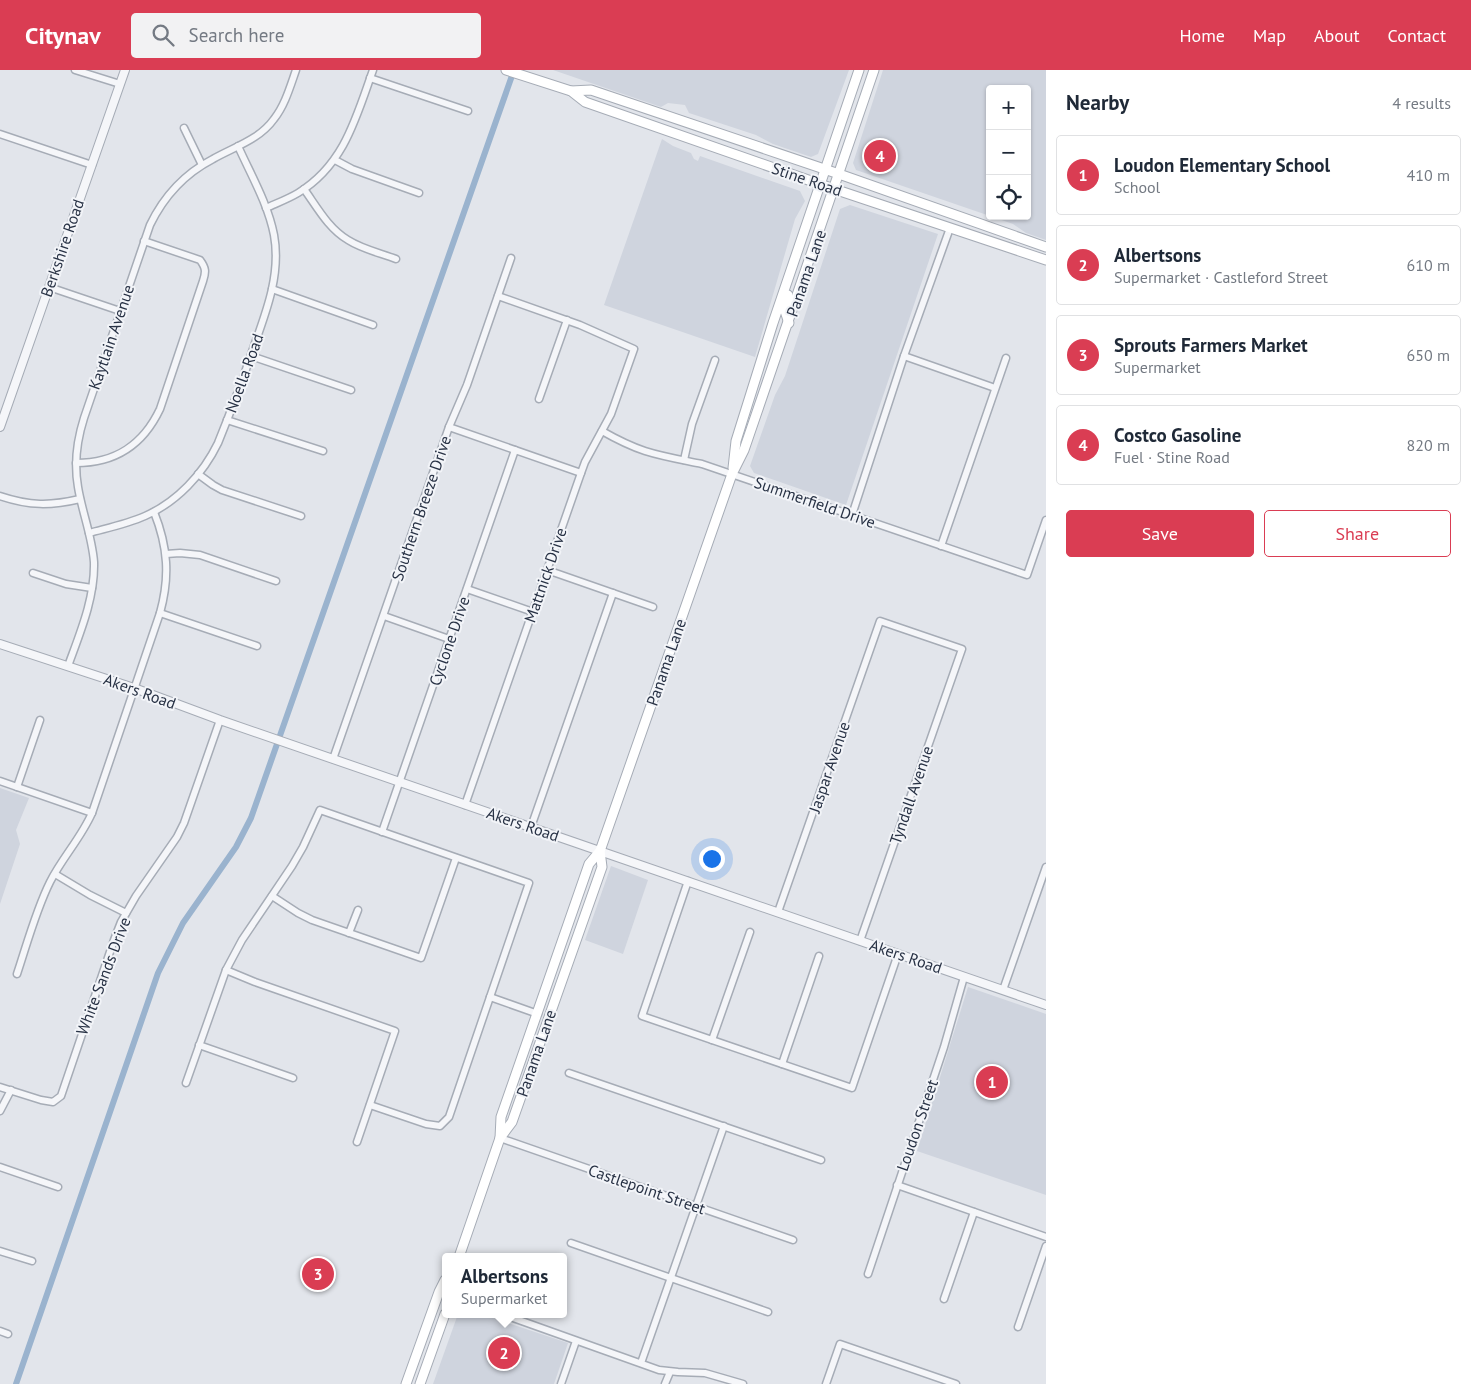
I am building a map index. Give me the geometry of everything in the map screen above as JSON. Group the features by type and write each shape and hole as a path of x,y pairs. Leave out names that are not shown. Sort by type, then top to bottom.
{"main road":[{"name":"Stine Road","path":"506,70 571,91 591,90 1046,247"},
{"name":"Panama Lane","path":"732,474 736,441 773,323 859,70"},
{"name":"Panama Lane","path":"459,1253 500,1138 501,1117 589,864 600,851 732,474 744,450 772,373 874,70"},
{"name":"Stine Road","path":"571,91 585,102 834,189 1046,260"},
{"path":"1010,247 1046,255"},
{"path":"789,323 785,311 792,270"},
{"path":"772,373 778,335 773,323"},
{"name":"Panama Lane","path":"500,1138 512,1122 602,867 600,851"},
{"path":"532,1064 540,1022 538,1014"},
{"path":"406,1384 442,1286"},
{"path":"420,1384 444,1318"}],"street":[{"path":"75,70 120,84"},
{"name":"Berkshire Road","path":"0,426 3,407 49,287 125,70"},
{"name":"Kaytlain Avenue","path":"68,666 89,605 94,562 78,486 76,463 78,438 150,225 164,201 181,181 202,165 260,134 274,120 285,100 296,70"},
{"path":"266,208 304,189 335,160 350,133 373,70"},
{"path":"370,78 468,111"},
{"path":"184,128 202,165"},
{"path":"0,134 92,165"},
{"name":"Noella Road","path":"89,533 154,512 176,497 198,474 213,454 228,420 269,302 275,276 276,250 266,208 238,146"},
{"path":"335,160 352,169 419,193"},
{"path":"304,189 324,218 338,233 358,246 396,259"},
{"path":"852,515 904,356 950,228"},
{"path":"76,463 95,462 115,456 135,444 150,428 160,409 206,273 205,266 200,260 144,241"},
{"name":"Southern Breeze Drive","path":"334,759 449,427 467,385 511,258"},
{"path":"49,287 120,311"},
{"path":"272,289 373,325"},
{"path":"498,296 567,320 539,399"},
{"name":"Mattnick Drive","path":"465,805 581,473 614,407 634,349 567,320"},
{"path":"251,356 351,390"},
{"path":"904,356 995,388"},
{"path":"941,546 1006,358"},
{"path":"684,460 690,430 714,360"},
{"path":"228,420 323,451"},
{"path":"449,427 581,473"},
{"name":"Summerfield Drive","path":"602,431 644,451 702,464 1027,575 1046,520"},
{"name":"Cyclone Drive","path":"382,832 515,450"},
{"path":"198,474 222,490 300,516"},
{"path":"0,496 17,502 42,505 80,499"},
{"path":"17,974 45,893 92,813 160,614 166,588 166,554 154,512"},
{"path":"166,554 200,555 276,581"},
{"path":"547,570 653,606"},
{"path":"33,573 66,584 92,588"},
{"path":"467,589 532,612"},
{"path":"531,827 613,593"},
{"path":"160,614 256,646"},
{"path":"384,616 449,639"},
{"name":"Tyndall Avenue","path":"860,941 962,649 880,621"},
{"name":"Jaspar Avenue","path":"778,912 880,621"},
{"name":"Akers Road","path":"0,644 134,688 220,720 465,805 1046,1004"},
{"path":"17,787 40,720"},
{"name":"White Sands Drive","path":"0,1087 53,1102 61,1096 114,940 126,913 177,837 184,823 220,720"},
{"path":"0,781 92,813"},
{"path":"186,1083 226,970 242,940 303,846 320,810 530,883 449,1117 440,1126 426,1124 370,1105"},
{"path":"272,896 312,920 421,958 456,858"},
{"path":"1003,990 1046,867"},
{"path":"55,874 90,895 126,913"},
{"path":"688,881 642,1016 852,1088 898,954"},
{"path":"350,933 358,910"},
{"path":"712,1040 750,932"},
{"path":"782,1064 819,956"},
{"path":"226,970 395,1031 357,1142"},
{"name":"Loudon Street","path":"868,1274 944,1047 964,977"},
{"path":"490,997 538,1014"},
{"path":"199,1045 293,1078"},
{"path":"569,1073 821,1160"},
{"path":"0,1111 11,1090"},
{"path":"641,1363 724,1126"},
{"name":"Castlepoint Street","path":"500,1138 793,1240"},
{"path":"0,1167 58,1187"},
{"path":"897,1185 1046,1237"},
{"path":"944,1299 974,1212"},
{"path":"571,1243 768,1312"},
{"path":"1018,1327 1046,1246"},
{"path":"0,1251 32,1261"},
{"path":"513,1318 670,1372 705,1372 743,1384"},
{"path":"0,1332 8,1334"},
{"path":"560,1384 576,1341"},
{"path":"826,1384 840,1344 956,1384"},
{"path":"665,1384 670,1372"}],"shaded area":[{"path":"553,70 849,70 818,154 811,157 773,144 756,135 689,113 685,105 668,103 661,107"},
{"path":"883,70 1046,70 1046,240 1026,233 1013,224 1001,220 1031,220 1031,85 986,85 986,215 856,170 853,163"},
{"path":"662,139 673,146 691,153 694,159 698,161 700,156 800,191 805,201 795,219 755,357 604,305"},
{"path":"850,205 938,234 846,505 754,473 750,466 775,395 785,376 840,209"},
{"path":"0,788 29,798 16,830 20,844 0,904"},
{"path":"611,866 648,880 623,954 585,940"},
{"path":"968,987 1046,1014 1046,1195 917,1151"},
{"path":"457,1318 493,1318 568,1343 554,1384 433,1384"}],"waterway":[{"path":"16,1384 158,973 183,923 236,847 251,818 514,70"}],"place":[{"name":"Costco Gasoline","path":"880,156"},
{"name":"Loudon Elementary School","path":"992,1082"},
{"name":"Sprouts Farmers Market","path":"318,1274"},
{"name":"Albertsons","path":"504,1353"}]}
